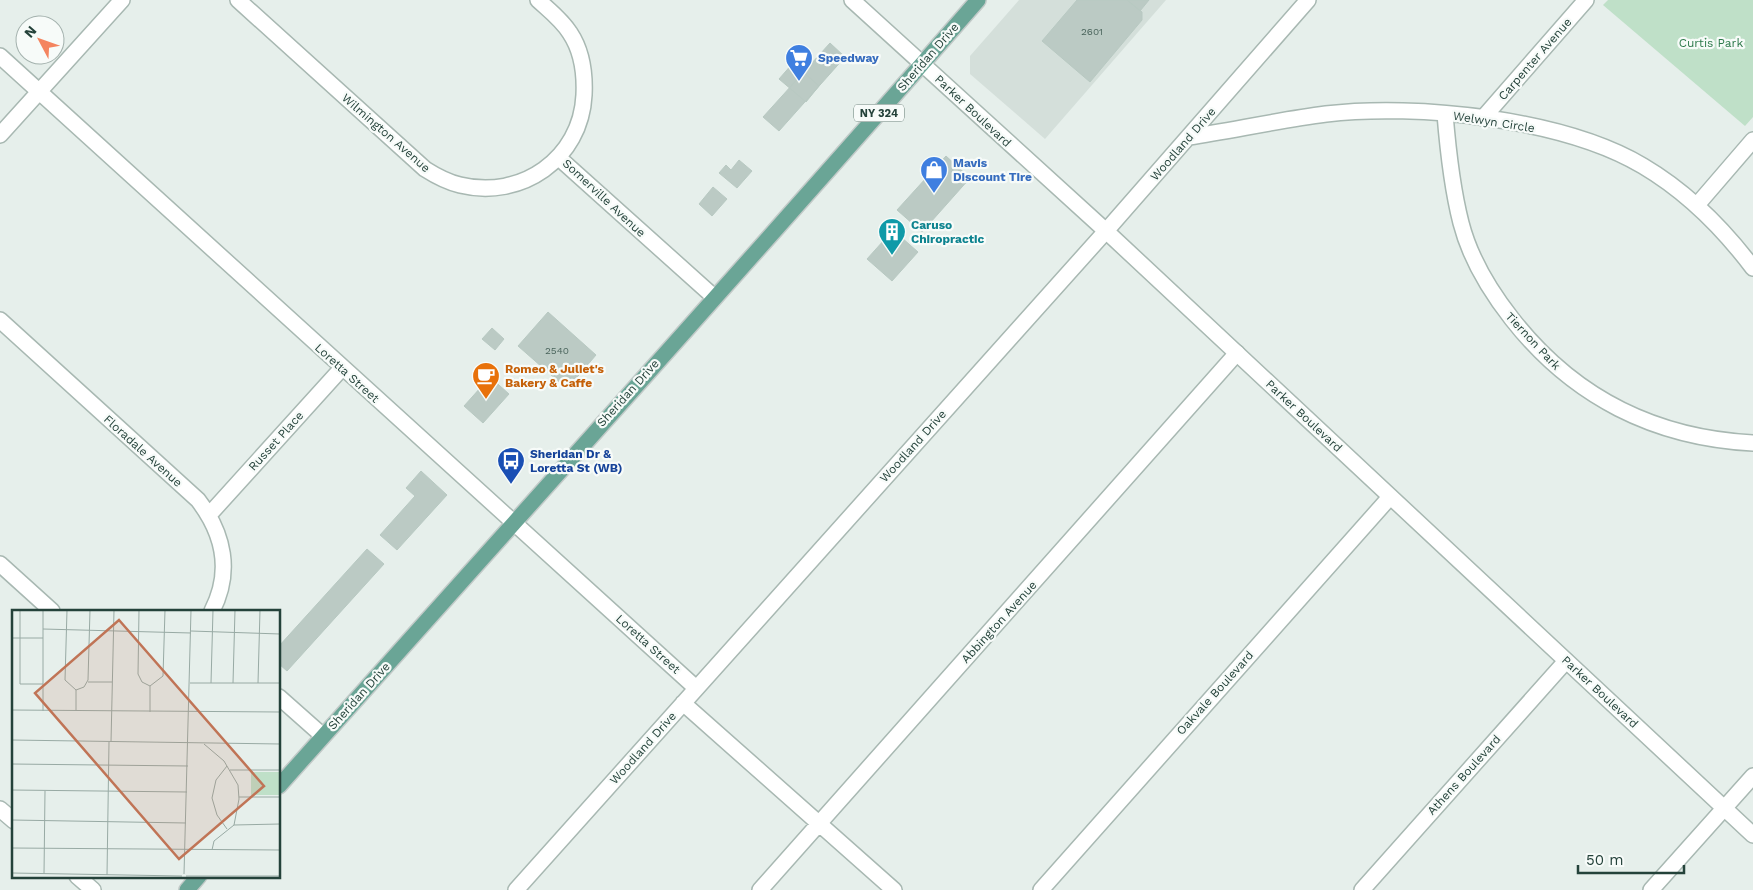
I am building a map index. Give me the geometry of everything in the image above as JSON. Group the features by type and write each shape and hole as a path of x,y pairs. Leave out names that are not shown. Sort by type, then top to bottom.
{"main road":[{"name":"Sheridan Drive","path":"280,785 714,298 795,210 978,0"},
{"path":"187,890 197,878"}],"street":[{"path":"0,135 122,0"},
{"name":"Wilmington Avenue","path":"238,0 425,169 443,180 476,188 497,187 537,174 559,158"},
{"name":"Somerville Avenue","path":"538,0 570,32 583,64 584,104 571,142 559,158 714,298"},
{"name":"Parker Boulevard","path":"852,0 1106,231 1753,835"},
{"name":"Woodland Drive","path":"516,890 1106,231 1308,0"},
{"name":"Carpenter Avenue","path":"1483,118 1586,0"},
{"name":"Loretta Street","path":"0,56 696,688"},
{"name":"Welwyn Circle","path":"1188,137 1327,114 1397,111 1483,118 1558,133 1612,150 1642,166 1697,205 1735,244 1753,268"},
{"name":"Tiernon Park","path":"1445,114 1461,224 1473,256 1489,287 1525,336 1557,368 1600,400 1685,434 1717,441 1753,443"},
{"path":"1697,205 1753,140"},
{"name":"Floradale Avenue","path":"0,320 198,500 209,515 222,544 224,563 223,582 212,610"},
{"name":"Abbington Avenue","path":"760,890 1237,354"},
{"name":"Russet Place","path":"209,515 342,368"},
{"name":"Oakvale Boulevard","path":"1040,890 1390,497"},
{"path":"0,564 51,610"},
{"name":"Athens Boulevard","path":"1362,890 1566,661"},
{"path":"280,698 323,736"},
{"path":"683,703 894,890"},
{"path":"1651,890 1753,776"},
{"path":"0,809 12,819"},
{"path":"80,878 93,890"}],"shaded area":[{"path":"1019,0 1166,0 1045,139 970,74 970,56"}],"green space":[{"name":"Curtis Park","path":"1608,0 1753,0 1753,117 1745,126 1603,5"}],"building":[{"path":"1077,0 1127,0 1142,12 1142,20 1090,82 1042,41"},
{"path":"1127,0 1149,0 1140,11"},
{"name":"Speedway","path":"830,43 845,57 779,131 763,117"},
{"name":"Speedway","path":"793,63 819,86 806,102 779,79"},
{"name":"Mavis Discount Tire","path":"946,156 970,178 922,232 897,210"},
{"path":"739,160 752,171 737,188 719,173 726,165 731,170"},
{"path":"713,187 727,199 712,216 699,204"},
{"name":"Caruso Chiropractic","path":"893,230 918,252 892,281 867,259"},
{"path":"548,312 596,355 567,389 518,346"},
{"path":"492,328 504,339 495,350 482,339"},
{"name":"Romeo & Juliet's Bakery & Caffe","path":"490,377 509,394 483,423 464,406"},
{"path":"421,471 447,495 397,550 380,535 415,496 406,488"},
{"path":"367,549 384,564 287,671 280,665 280,645"}],"place":[{"name":"Speedway","path":"799,82"},
{"name":"Mavis Discount Tire","path":"934,194"},
{"name":"Caruso Chiropractic","path":"892,256"},
{"name":"Romeo & Juliet's Bakery & Caffe","path":"486,400"},
{"name":"Sheridan Dr & Loretta St (WB)","path":"511,485"}]}
